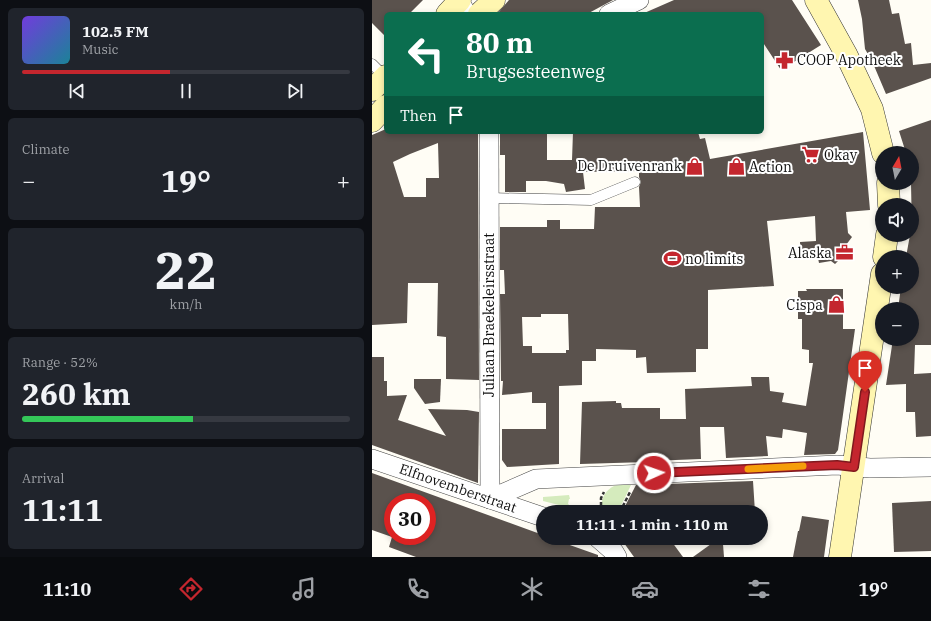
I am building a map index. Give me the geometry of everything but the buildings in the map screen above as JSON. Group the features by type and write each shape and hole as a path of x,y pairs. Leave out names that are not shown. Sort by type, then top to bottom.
{"street":[{"path":"481,12 494,0"},
{"path":"613,12 639,0"},
{"path":"816,0 846,54 872,109 882,146"},
{"name":"Juliaan Braekeleirsstraat","path":"489,134 490,499"},
{"path":"840,557 879,294"},
{"name":"Elfnovemberstraat","path":"372,458 536,515"},
{"path":"490,499 536,479 837,465 887,468 931,467"},
{"path":"606,545 617,557"}],"lane":[{"path":"489,198 591,200 635,182"}],"green space":[{"path":"618,485 631,485 621,505 602,505 605,494 610,488"},
{"path":"569,495 570,499 568,505 559,505 543,501 543,497"}],"slow traffic":[{"path":"748,469 803,466"}],"place":[{"name":"COOP Apotheek","path":"784,60"},
{"name":"Okay","path":"811,155"},
{"name":"De Druivenrank","path":"695,166"},
{"name":"Action","path":"736,167"},
{"name":"Alaska","path":"845,253"},
{"name":"no limits","path":"672,259"},
{"name":"Cispa","path":"836,305"}],"route":[{"path":"654,473 837,465 854,467 865,392"}]}
